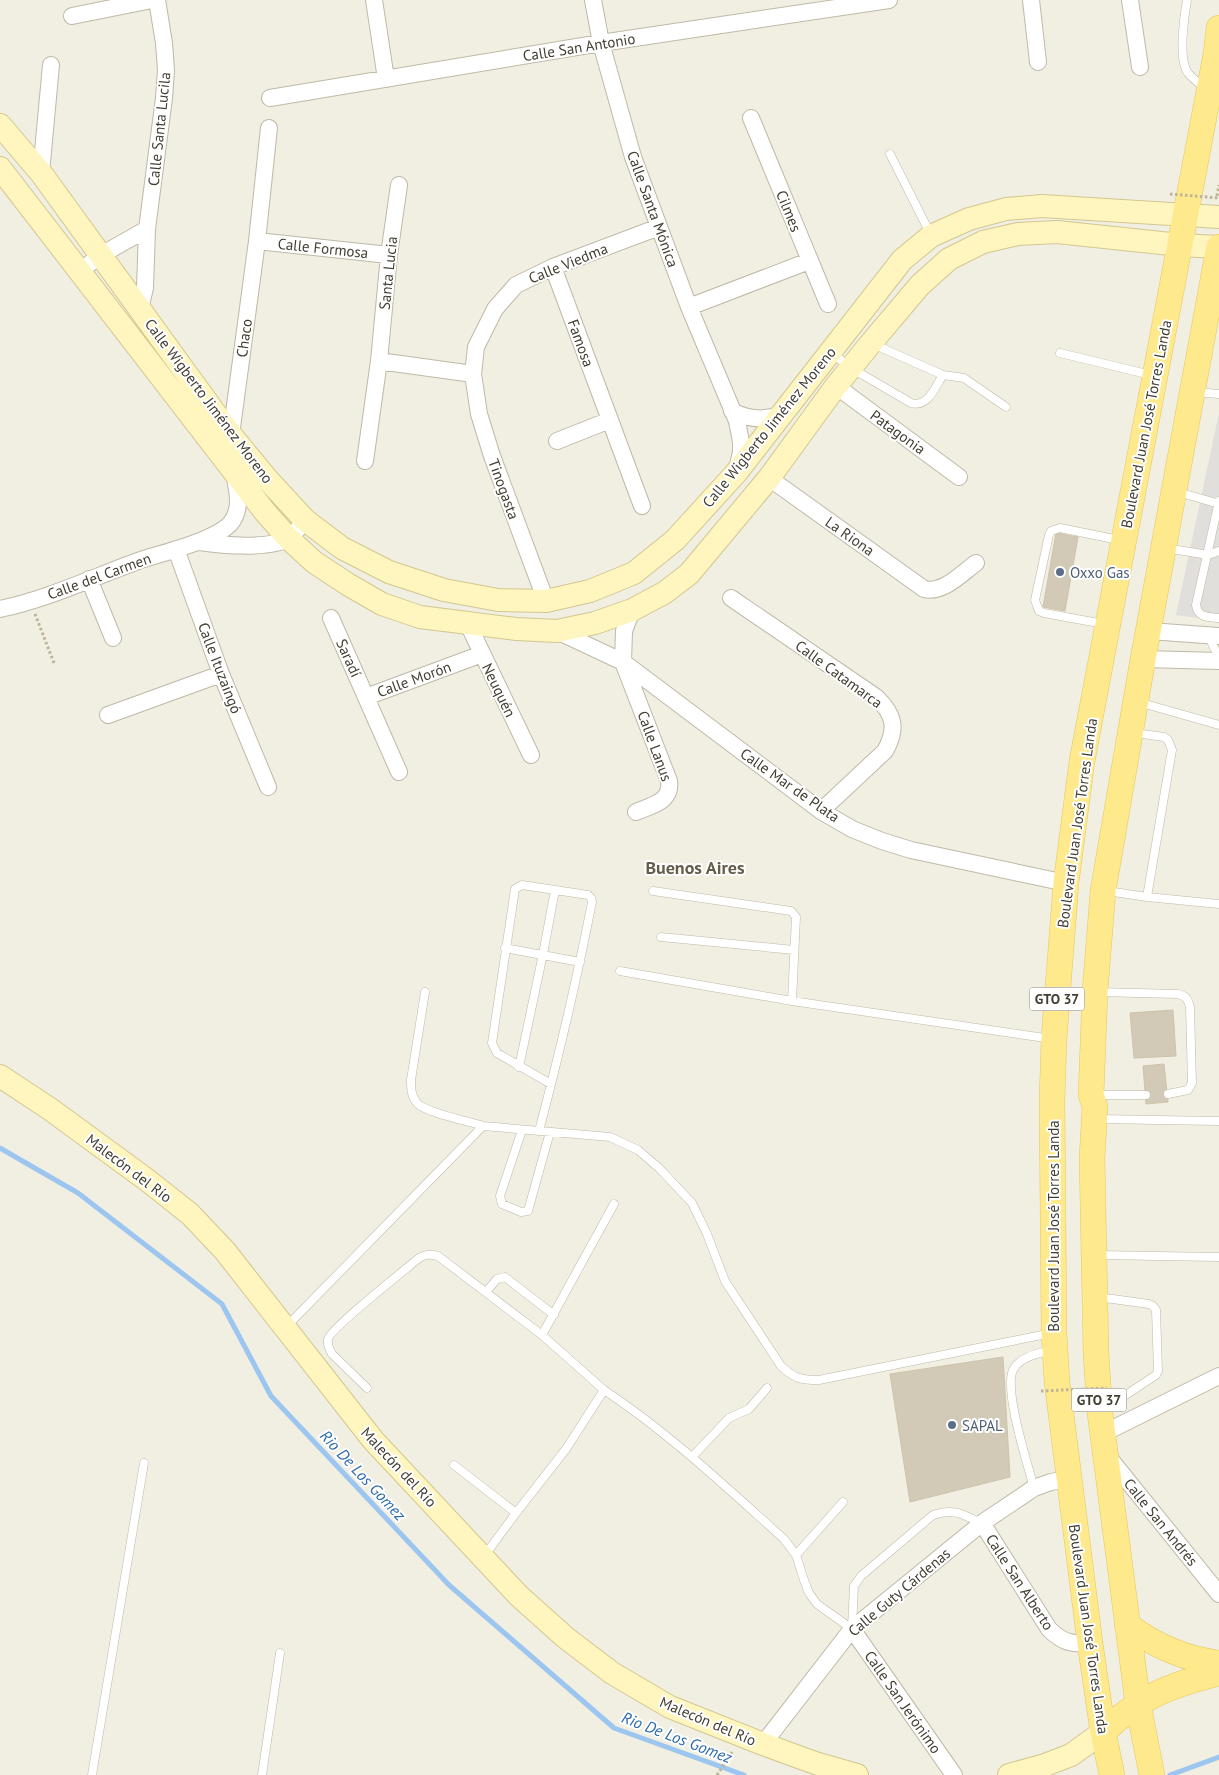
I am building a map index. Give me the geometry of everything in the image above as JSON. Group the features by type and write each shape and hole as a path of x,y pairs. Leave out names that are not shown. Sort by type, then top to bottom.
{"main road":[{"name":"Boulevard Juan José Torres Landa","path":"1111,1768 1103,1732 1068,1479 1060,1416 1054,1341 1052,1100 1054,1039 1066,883 1082,760 1186,216 1216,54 1219,28"},
{"name":"GTO 37","path":"1152,1775 1138,1704 1127,1626 1102,1432 1096,1354 1092,1158 1095,1107 1091,1095 1095,992 1103,891 1143,659 1219,247"},
{"path":"1127,1626 1158,1646 1175,1653 1196,1660 1219,1663"},
{"path":"1103,1732 1122,1714 1154,1694 1186,1681 1219,1673"}],"street":[{"path":"72,16 152,0"},
{"name":"Calle Santa Lucila","path":"140,309 145,288 147,228 166,70 157,0"},
{"path":"374,0 386,79"},
{"name":"Calle Santa Mónica","path":"593,0 601,43 633,157 689,308 740,431 741,442 736,473"},
{"name":"Calle San Antonio","path":"270,98 809,6 889,0"},
{"path":"1031,0 1038,62"},
{"path":"1130,0 1140,67"},
{"path":"41,173 51,65"},
{"name":"Cilmes","path":"751,118 828,304"},
{"name":"Calle Wigberto Jiménez Moreno","path":"0,125 41,173 231,435 268,480 305,520 342,548 389,572 444,590 498,600 546,601 590,591 634,573 676,540 736,473 902,260 931,236 969,219 1006,209 1042,206 1186,216 1218,203"},
{"name":"Chaco","path":"231,435 257,240 269,128"},
{"name":"Calle Wigberto Jiménez Moreno","path":"0,168 233,471 288,538 314,562 382,604 420,617 516,630 557,630 595,623 632,610 664,593 689,574 769,478 836,386 871,343 920,285 949,259 983,242 1018,234 1057,232 1219,247"},
{"name":"Santa Lucia","path":"365,462 379,361 388,255 399,185"},
{"name":"Calle Viedma","path":"473,374 476,347 495,309 516,285 553,267 659,227"},
{"path":"80,271 100,255 147,228"},
{"name":"Calle Formosa","path":"257,240 388,255"},
{"path":"689,308 810,261"},
{"name":"Famosa","path":"553,267 642,506"},
{"path":"379,361 473,374"},
{"name":"Tinogasta","path":"473,374 479,414 492,456 546,601"},
{"name":"Patagonia","path":"836,386 959,477"},
{"path":"732,411 748,418 757,419 783,414"},
{"path":"557,441 610,420"},
{"name":"Calle del Carmen","path":"0,609 30,602 89,579 197,542 221,531 235,516 238,506 233,471"},
{"name":"La Riona","path":"769,478 924,589 932,591 940,589 976,564"},
{"path":"288,538 305,520"},
{"name":"Calle del Carmen","path":"197,542 255,545 274,543 288,538"},
{"name":"Calle Ituzaingó","path":"176,548 221,674 268,787"},
{"path":"89,579 113,638"},
{"name":"Calle Catamarca","path":"731,598 876,697 887,707 893,722 892,738 884,751 821,811"},
{"path":"624,662 624,631 632,610"},
{"name":"Saradí","path":"331,618 366,697"},
{"name":"Neuquén","path":"468,624 531,756"},
{"name":"Calle Mar de Plata","path":"557,630 624,662 821,811 852,828 882,841 911,850 1066,883"},
{"path":"1149,631 1213,635"},
{"name":"Calle Morón","path":"399,772 366,697 482,654"},
{"path":"1143,659 1219,660"},
{"name":"Calle Lanus","path":"624,662 670,788 668,795 662,800 636,812"},
{"path":"108,715 221,674"},
{"name":"Malecón del Río","path":"0,1076 50,1109 190,1214 225,1251 372,1440 519,1596 566,1638 612,1673 670,1706 815,1763 857,1775"},
{"path":"1102,1432 1219,1376"},
{"name":"Calle San Andrés","path":"1102,1432 1219,1594"},
{"name":"Calle Guty Cárdenas","path":"753,1740 852,1629 982,1523 1034,1488 1068,1479"},
{"name":"Calle San Alberto","path":"982,1523 1049,1629 1064,1641 1075,1644 1090,1643"},
{"name":"Calle San Jerónimo","path":"852,1629 954,1775"},
{"path":"1009,1775 1045,1765 1071,1754 1103,1732"}],"lane":[{"path":"1187,0 1183,61 1188,73 1209,92"},
{"path":"890,154 931,236"},
{"path":"871,343 943,374 964,378 1006,406"},
{"path":"829,352 851,368 916,404 927,400 943,374"},
{"path":"1060,353 1155,376"},
{"path":"1193,391 1219,394"},
{"path":"1174,491 1219,503 1196,605 1200,614 1204,617 1219,618"},
{"path":"1108,624 1044,613 1039,611 1036,600 1051,531 1060,528 1124,541"},
{"path":"1164,547 1208,555 1219,550"},
{"path":"1213,635 1219,660"},
{"path":"1136,702 1219,725"},
{"path":"1130,733 1164,738 1168,740 1172,750 1147,898"},
{"path":"539,1132 551,1084 580,962 592,898 588,895 522,886 516,889 505,948 492,1043 497,1053 551,1084"},
{"path":"519,1067 555,890"},
{"path":"652,891 791,911 796,917 792,1001"},
{"path":"1103,891 1147,898 1219,904"},
{"path":"661,937 794,950"},
{"path":"505,948 580,962"},
{"path":"620,971 792,1001 1054,1039"},
{"path":"425,992 410,1080 412,1094 416,1102 425,1109 483,1126 610,1137 638,1150 659,1168 692,1203 707,1234 725,1281 776,1358 790,1375 802,1380 819,1380 1054,1341"},
{"path":"1095,992 1178,994 1188,1000 1190,1007 1192,1083 1188,1090 1168,1094"},
{"path":"1091,1095 1146,1095"},
{"path":"1094,1120 1219,1121"},
{"path":"285,1327 483,1126"},
{"path":"522,1130 500,1196 502,1204 521,1212 528,1210 550,1132"},
{"path":"542,1335 614,1204"},
{"path":"367,1388 332,1354 328,1347 330,1334 418,1258 431,1254 438,1256 542,1335 604,1390 624,1402 692,1457 784,1539 796,1555 809,1594 817,1604 852,1629"},
{"path":"1094,1255 1219,1257"},
{"path":"486,1292 497,1279 506,1277 554,1315"},
{"path":"1095,1297 1149,1304 1154,1306 1156,1310 1158,1371 1102,1432"},
{"path":"1034,1488 1011,1396 1010,1380 1014,1368 1054,1341"},
{"path":"692,1457 729,1418 749,1409 767,1388"},
{"path":"484,1557 566,1449 604,1390"},
{"path":"92,1775 144,1463"},
{"path":"454,1465 516,1513"},
{"path":"796,1555 843,1502"},
{"path":"852,1629 854,1586 861,1576 933,1515 946,1511 959,1513 982,1523"},
{"path":"262,1775 280,1653"}],"path":[{"path":"1170,194 1218,203 1219,185"},
{"path":"30,602 54,663"},
{"path":"1041,1391 1107,1388"},
{"path":"717,1775 753,1740"}],"shaded area":[{"path":"1219,413 1219,621 1176,615"}],"building":[{"name":"Oxxo Gas","path":"1056,533 1078,537 1065,611 1043,607"},
{"path":"1173,1010 1176,1056 1134,1058 1130,1013"},
{"path":"1164,1064 1168,1102 1146,1104 1143,1066"},
{"name":"SAPAL","path":"1003,1357 1010,1477 910,1502 890,1374"}],"waterway":[{"name":"Rio De Los Gomez","path":"0,1148 78,1193 222,1304 271,1396 449,1585 614,1728 744,1775"},
{"name":"Rio De Los Gomez","path":"1170,1775 1219,1757"}],"place":[{"name":"Oxxo Gas","path":"1060,572"},
{"name":"SAPAL","path":"952,1425"}],"district":[{"name":"Buenos Aires","path":"695,867"}]}
